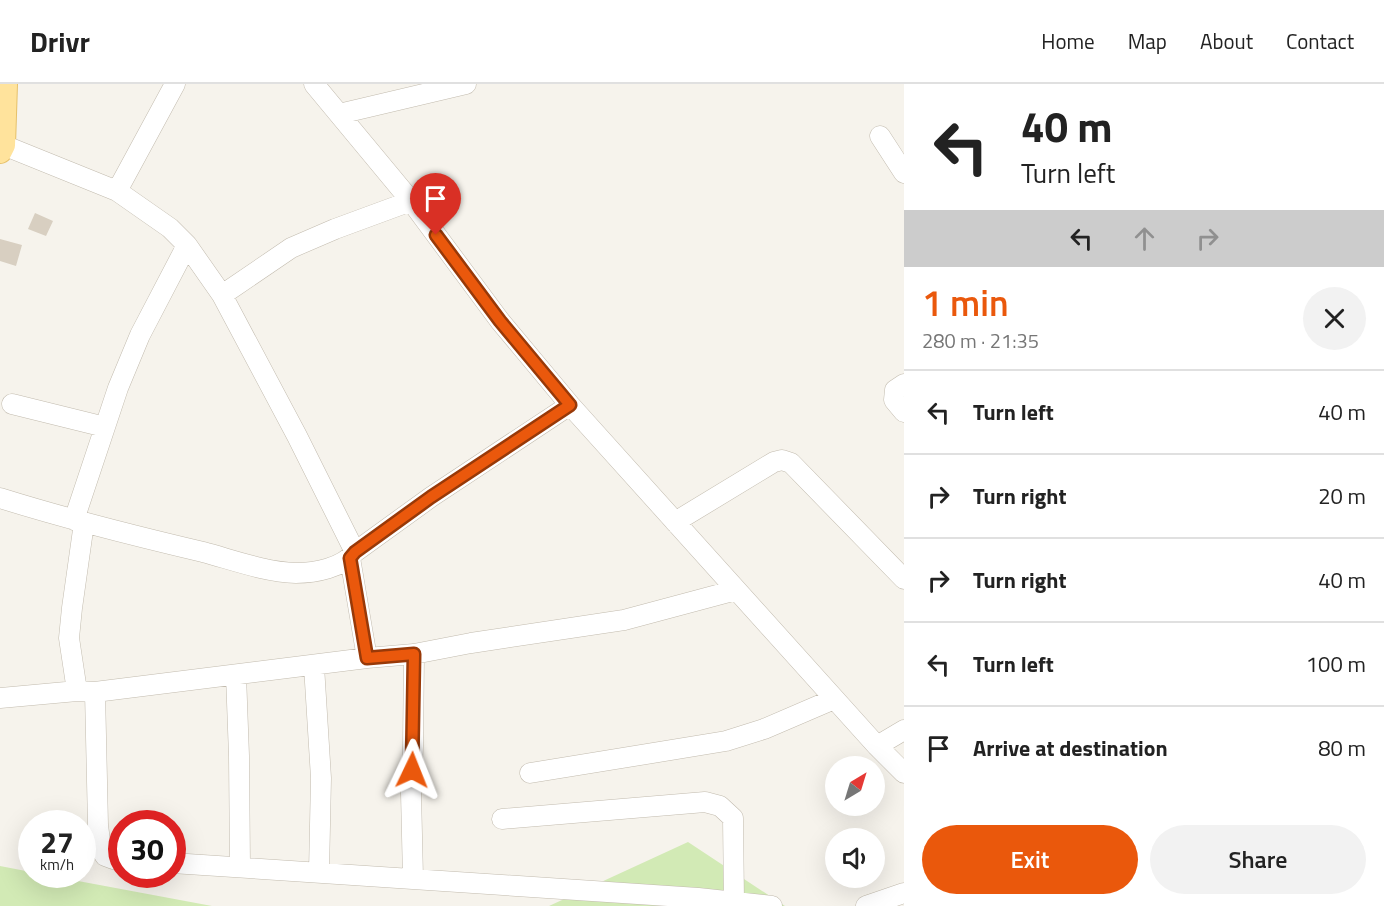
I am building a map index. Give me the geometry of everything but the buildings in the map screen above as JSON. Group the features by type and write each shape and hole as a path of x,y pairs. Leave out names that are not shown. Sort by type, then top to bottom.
{"main road":[{"path":"1,148 5,84"}],"street":[{"path":"117,191 175,84"},
{"path":"314,84 411,201 500,321 570,405 834,699 904,773"},
{"path":"339,114 466,84"},
{"path":"880,136 904,173"},
{"path":"1,148 117,191 170,228 187,245 222,295 297,436 352,555 367,658"},
{"path":"222,295 291,248 411,201"},
{"path":"108,857 101,849 86,692 69,638 79,522 118,388 140,335 187,245"},
{"path":"904,384 895,390 894,400 904,412"},
{"path":"12,404 105,427"},
{"path":"0,498 79,522 261,568 295,573 322,571 352,555 431,497 570,405"},
{"path":"675,522 774,462 782,460 791,464 904,579"},
{"path":"0,698 86,692 414,654 624,620 736,590"},
{"path":"413,878 411,793 414,654"},
{"path":"314,666 321,778 320,872"},
{"path":"236,675 240,866"},
{"path":"530,773 726,741 764,729 834,699"},
{"path":"877,746 904,730"},
{"path":"502,819 705,802 720,806 733,818 734,902"},
{"path":"186,863 698,898 772,906"},
{"path":"866,906 904,892"}],"green space":[{"path":"688,842 785,906 549,906"},
{"path":"0,866 18,869 18,888 96,888 96,884 212,906 0,906"}],"route":[{"path":"412,770 414,654 367,658 350,558 431,497 570,405 500,321 436,235"}]}
